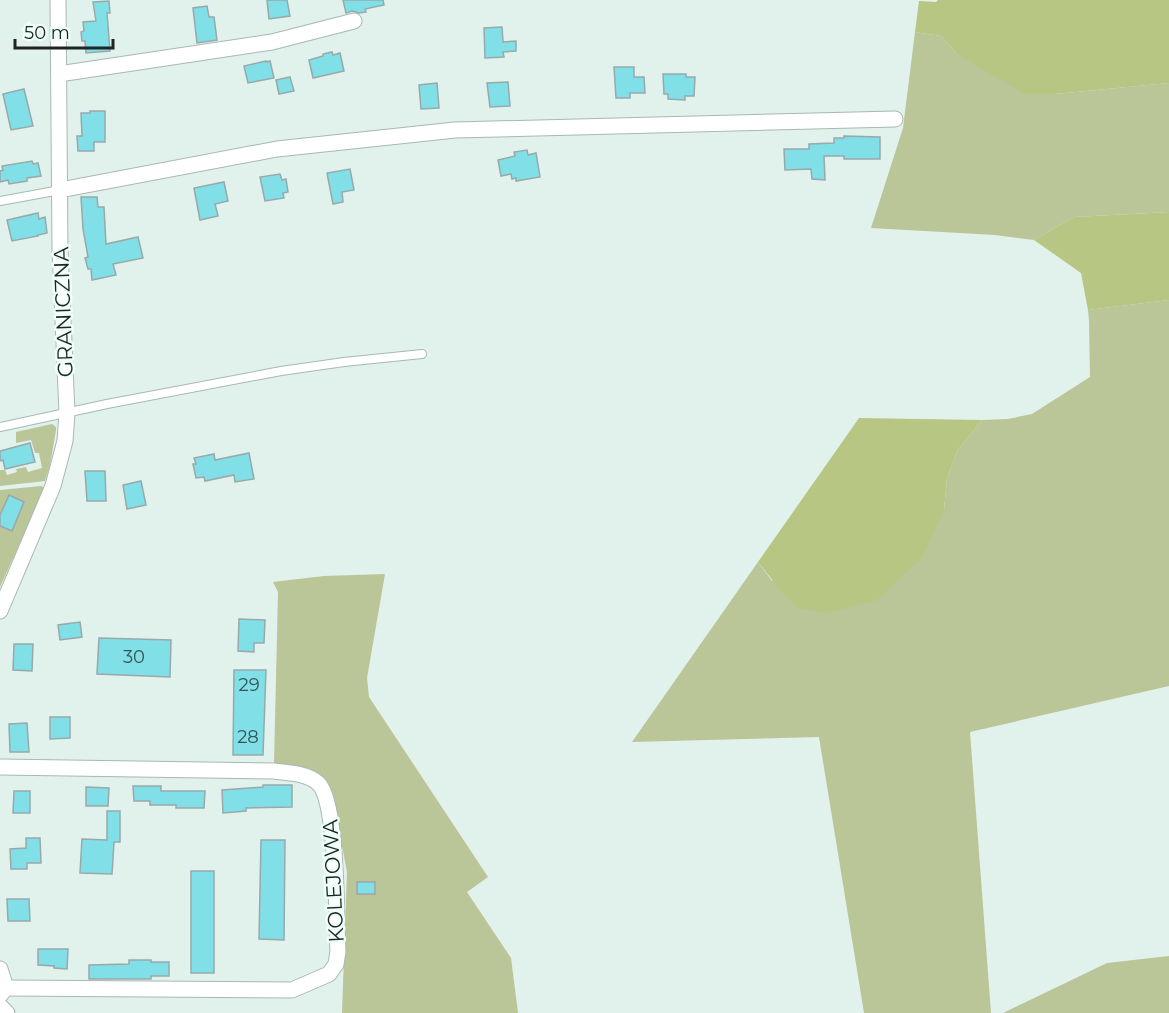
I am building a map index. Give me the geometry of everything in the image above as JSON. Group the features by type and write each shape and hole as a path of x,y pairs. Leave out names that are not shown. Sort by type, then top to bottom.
{"street":[{"name":"GRANICZNA","path":"0,611 53,486 65,441 67,413 60,250 58,0"},
{"path":"59,74 272,42 354,21"},
{"path":"60,190 277,149 455,130 895,118"},
{"name":"KOLEJOWA","path":"0,767 274,771 306,776 318,783 326,796 331,820 338,951 336,964 329,974 292,990 3,991 0,969"},
{"path":"0,1006 7,1013"}],"lane":[{"path":"0,201 60,190"},
{"path":"0,428 281,371 422,354"}],"green space":[{"path":"938,0 1169,0 1169,83 1055,94 1025,94 958,55 941,36 915,32 919,1 936,2"},
{"path":"915,32 941,36 958,55 1055,94 1169,83 1169,212 1074,217 1034,240 995,235 871,228 903,128"},
{"path":"1169,212 1169,300 1088,310 1081,273 1034,240 1074,217"},
{"path":"1169,300 1169,686 970,732 991,1013 864,1013 819,737 632,742 758,562 772,581 944,510 947,479 957,451 982,420 1008,419 1032,414 1090,377 1088,310"},
{"path":"859,418 982,420 957,451 947,479 944,510 922,557 878,600 827,613 797,608 758,562"},
{"path":"52,424 56,430 45,481 0,486 0,470 5,470 7,475 17,472 16,469 26,467 28,472 42,468 39,453 35,453 31,440 16,443 16,432"},
{"path":"41,486 45,488 0,587 0,490"},
{"path":"385,574 367,678 369,697 488,877 467,892 511,958 518,1013 342,1013 347,872 336,815 314,773 307,768 274,764 278,592 273,582 324,576"},
{"path":"1169,956 1169,1013 1003,1013 1107,963"}],"building":[{"path":"267,0 287,0 290,16 269,19"},
{"path":"343,0 383,0 384,5 365,9 366,12 346,13"},
{"path":"109,1 110,13 107,13 110,51 86,53 85,41 82,41 81,32 84,31 83,22 96,21 93,2"},
{"path":"207,6 209,17 214,17 217,40 197,43 193,8"},
{"path":"502,27 503,42 516,41 516,51 503,52 504,57 485,58 484,28"},
{"path":"332,52 333,55 340,53 344,71 313,78 309,60"},
{"path":"270,61 274,78 248,83 244,66"},
{"path":"614,67 634,67 634,77 644,77 645,93 630,93 630,98 616,98"},
{"path":"663,74 686,74 686,77 695,77 694,96 685,96 685,100 668,99 668,94 664,94"},
{"path":"290,77 294,91 279,94 276,80"},
{"path":"508,82 510,106 490,107 487,83"},
{"path":"437,83 439,108 421,109 419,85"},
{"path":"24,89 33,126 11,130 3,94"},
{"path":"90,111 105,111 105,142 94,142 94,151 78,151 77,136 82,136 81,113 90,113"},
{"path":"844,136 880,137 880,159 844,159 844,156 824,156 825,180 812,179 811,169 785,170 784,149 809,149 809,144 834,143 834,138 844,138"},
{"path":"527,150 528,155 536,153 540,177 516,181 516,178 512,179 511,174 501,176 498,160 515,156 514,152"},
{"path":"32,161 33,164 38,163 41,176 9,184 8,180 0,182 2,166"},
{"path":"350,169 354,190 342,192 343,202 333,204 327,173"},
{"path":"280,174 282,180 286,179 288,192 283,193 284,198 265,201 260,177"},
{"path":"224,182 228,201 215,204 218,216 200,220 194,188"},
{"path":"81,197 97,197 98,207 104,207 106,244 138,237 143,258 113,264 116,275 92,280 91,269 88,269 85,258 88,257"},
{"path":"38,213 39,219 45,217 47,233 12,241 7,220"},
{"path":"30,443 35,462 5,469 3,460 0,461 0,451"},
{"path":"249,453 254,479 235,482 234,475 205,481 204,477 196,478 194,458 214,454 215,460"},
{"path":"85,471 105,471 106,501 87,501"},
{"path":"141,481 146,505 127,509 123,485"},
{"path":"9,495 24,502 12,531 0,526 0,515"},
{"path":"239,619 265,620 264,643 254,643 254,652 238,651"},
{"path":"80,622 82,637 60,640 58,625"},
{"path":"99,638 171,640 170,677 97,674"},
{"path":"14,644 33,644 32,671 13,670"},
{"path":"234,670 266,670 263,755 233,755"},
{"path":"50,717 70,717 70,738 50,739"},
{"path":"27,723 29,752 10,752 9,724"},
{"path":"263,785 292,785 292,807 246,808 246,811 223,813 222,790 263,787"},
{"path":"133,786 161,786 161,791 205,791 204,808 176,808 176,805 150,805 150,801 134,801"},
{"path":"86,787 109,788 108,806 86,806"},
{"path":"14,791 30,791 30,813 13,813"},
{"path":"107,811 120,811 120,842 114,842 112,874 80,873 82,839 107,840"},
{"path":"26,838 40,838 41,863 27,863 27,869 11,869 10,849 26,848"},
{"path":"261,840 285,840 284,940 259,939"},
{"path":"191,871 214,871 214,973 191,973"},
{"path":"357,882 375,882 375,894 357,894"},
{"path":"7,899 29,899 30,921 8,921"},
{"path":"38,949 68,949 67,969 38,965"},
{"path":"129,960 169,962 169,976 151,976 151,979 89,979 89,965 129,964"}]}
